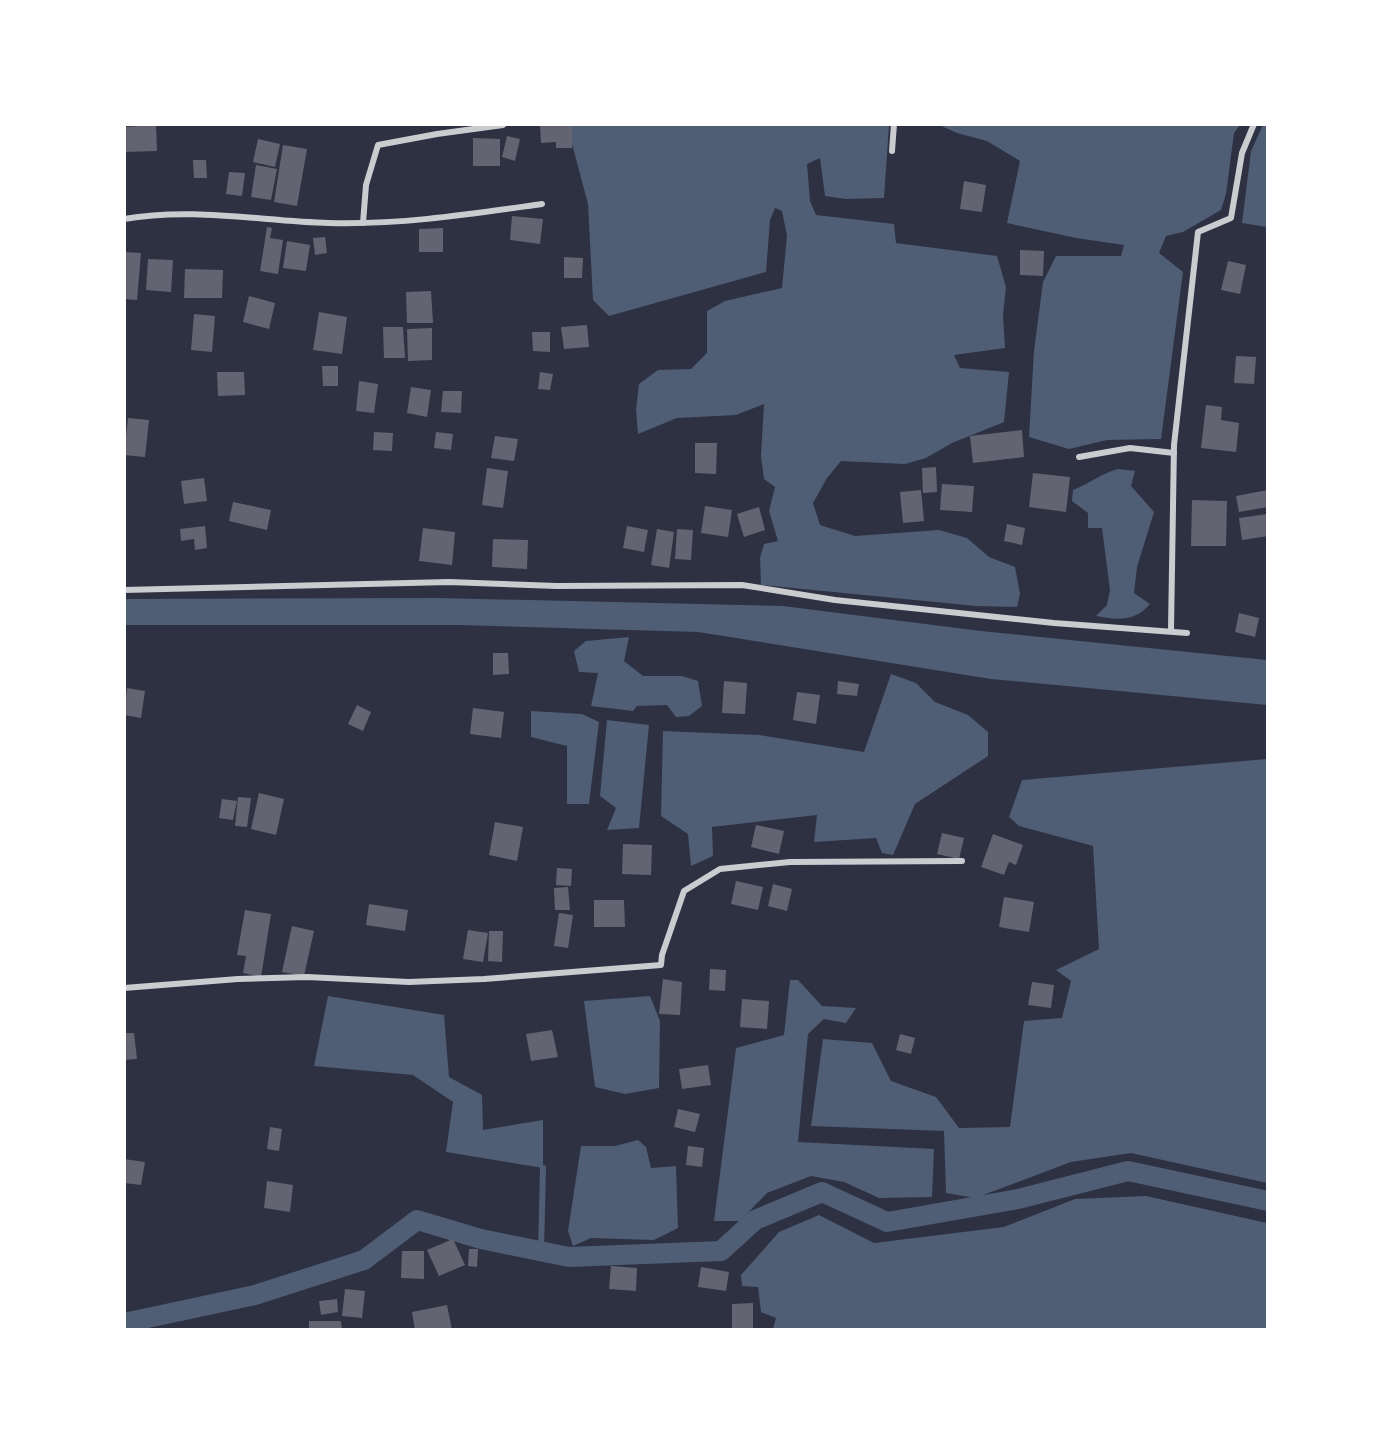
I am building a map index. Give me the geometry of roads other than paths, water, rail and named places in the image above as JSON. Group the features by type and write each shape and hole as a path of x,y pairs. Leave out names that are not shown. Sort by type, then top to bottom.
{"street":[{"path":"892,152 894,124"},
{"path":"1171,630 1174,453 1198,232 1231,218 1242,153 1254,124"},
{"path":"363,223 366,185 378,146 436,134 503,125"},
{"path":"124,219 228,215 363,223 407,223 542,204"},
{"path":"1079,457 1131,448 1174,453"},
{"path":"124,590 449,582 557,586 742,585 835,600 1053,623 1171,630 1187,633"},
{"path":"124,988 238,979 307,977 409,982 484,979 661,965 662,955 684,891 720,868 790,862 962,861"}],"water":[{"path":"567,125 889,125 884,198 846,199 825,196 820,158 807,164 810,201 816,215 894,224 896,243 997,256 1006,287 1003,315 1005,348 954,355 960,368 1009,372 1004,422 952,443 926,458 905,464 841,461 827,478 813,503 820,525 855,536 939,530 967,538 989,557 1015,567 1020,594 1017,607 976,606 761,585 760,558 764,544 778,541 769,511 775,487 764,479 761,456 764,404 736,415 677,418 638,434 636,410 639,384 658,370 691,369 707,353 707,311 725,301 782,288 787,236 782,211 775,208 770,220 766,272 609,316 593,300 588,204"},
{"path":"939,125 1240,125 1234,133 1226,194 1221,210 1183,232 1166,236 1159,253 1183,272 1161,439 1107,440 1069,449 1029,437 1034,351 1043,282 1056,256 1121,256 1124,245 1076,238 1007,223 1020,161 987,141 957,133"},
{"path":"1263,125 1268,125 1267,227 1242,223 1251,151"},
{"path":"1118,469 1135,471 1131,486 1154,512 1137,567 1134,593 1150,604 1132,617 1119,619 1096,616 1107,605 1110,590 1102,528 1088,528 1088,513 1072,501 1073,490"},
{"path":"438,598 783,606 981,631 1267,660 1267,705 991,679 698,632 459,625 125,625 125,599"},
{"path":"629,637 624,661 643,676 682,676 698,681 702,706 689,716 676,717 667,705 637,706 633,711 591,706 598,673 579,672 574,651 586,641"},
{"path":"891,674 916,683 935,702 968,715 988,732 988,756 915,804 893,855 882,853 876,838 814,842 817,815 712,827 713,856 691,866 688,834 661,816 663,731 759,735 864,752"},
{"path":"531,711 582,714 599,722 589,804 567,804 567,746 531,737"},
{"path":"607,720 649,725 639,828 607,830 616,808 600,796"},
{"path":"1267,759 1267,1183 1131,1153 1071,1162 975,1198 946,1193 944,1131 811,1126 823,1039 872,1043 891,1081 936,1097 959,1128 1010,1127 1024,1021 1062,1018 1071,981 1056,970 1099,949 1093,846 1019,826 1009,817 1022,780"},
{"path":"790,980 798,980 822,1006 856,1008 846,1023 824,1019 808,1034 798,1142 934,1149 932,1197 879,1198 844,1182 811,1176 767,1193 740,1221 714,1221 736,1048 784,1035"},
{"path":"328,996 444,1015 449,1077 482,1095 483,1130 543,1120 543,1168 446,1152 453,1102 413,1075 314,1066"},
{"path":"650,996 660,1021 659,1088 625,1094 595,1087 584,1001"},
{"path":"638,1140 646,1147 651,1168 676,1166 678,1228 654,1240 591,1238 573,1246 568,1231 581,1146 615,1146"},
{"path":"1146,1196 1267,1223 1267,1329 773,1329 776,1318 761,1312 758,1287 742,1286 741,1275 779,1232 819,1215 874,1243 1004,1227 1075,1199"}],"waterway":[{"path":"541,1251 543,1168"},
{"path":"124,1323 255,1295 364,1260 417,1220 481,1239 569,1257 721,1251 755,1220 822,1192 887,1222 1018,1199 1128,1171 1268,1201"}]}
